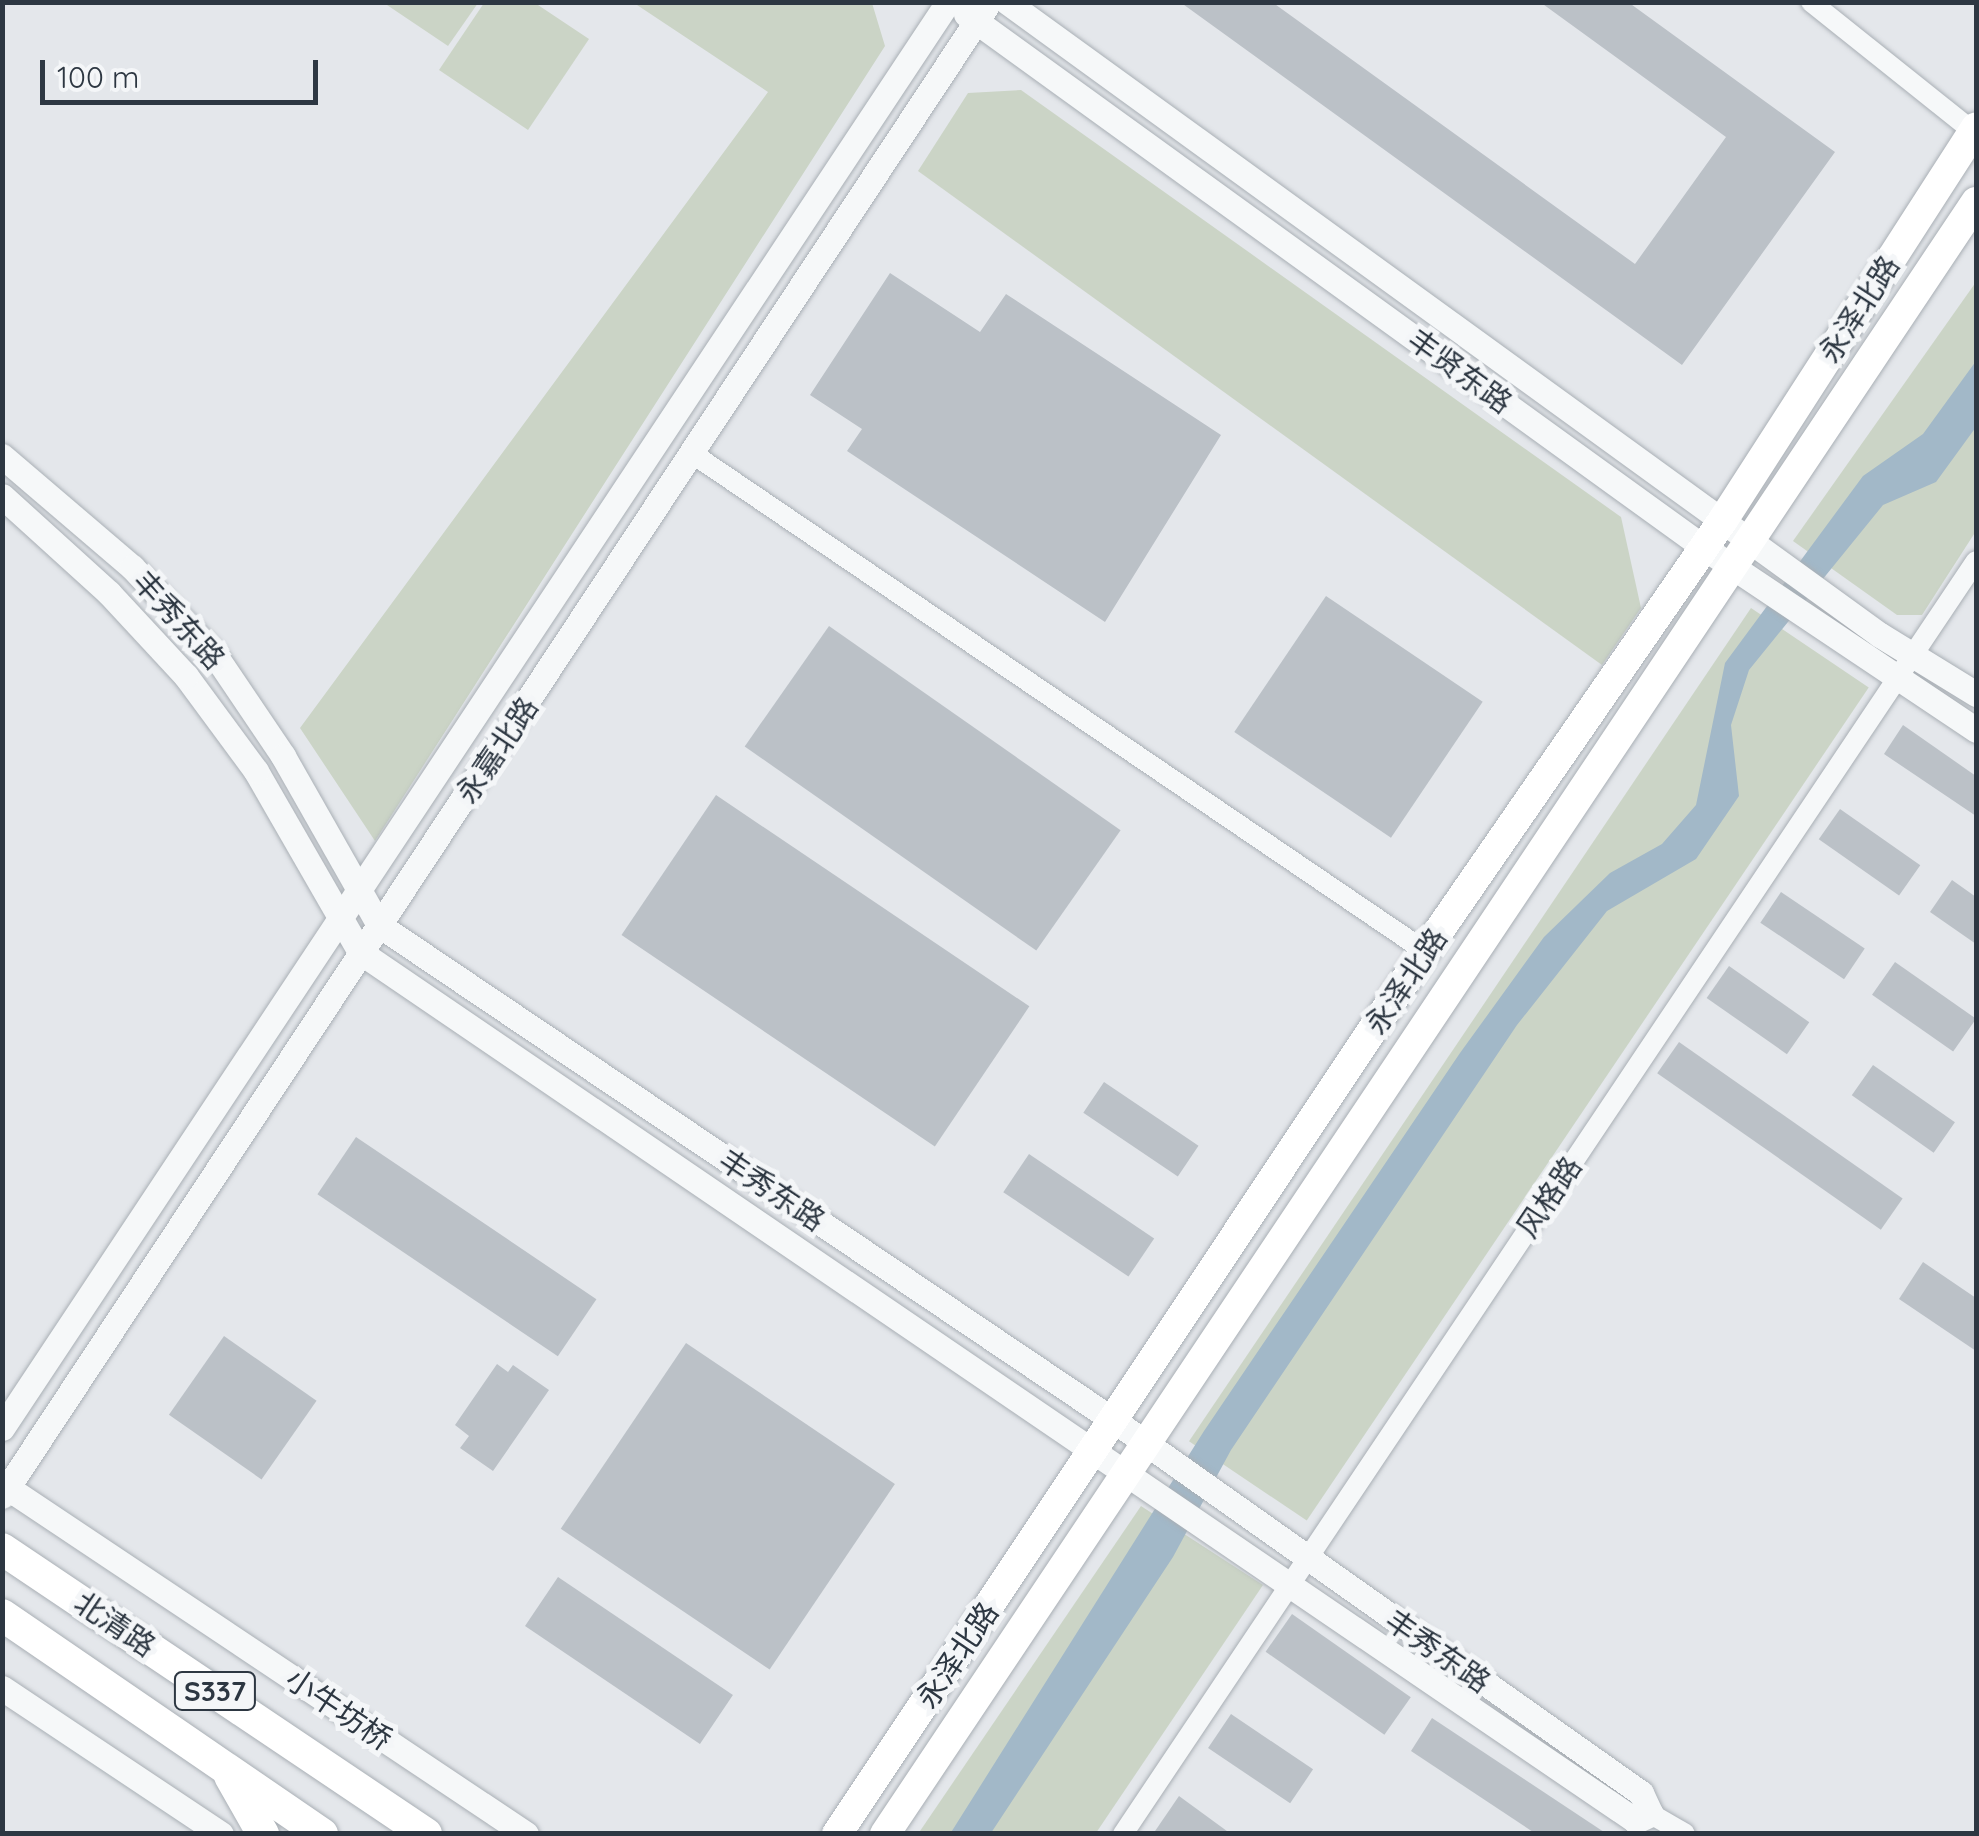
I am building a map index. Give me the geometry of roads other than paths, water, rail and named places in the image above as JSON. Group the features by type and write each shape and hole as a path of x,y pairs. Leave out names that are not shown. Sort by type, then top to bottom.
{"main road":[{"name":"永泽北路","path":"837,1834 1116,1422 1425,952 1723,520 1975,130"},
{"name":"永泽北路","path":"885,1834 1141,1483 1976,202"},
{"name":"北清路","path":"2,1549 426,1834"},
{"name":"北清路","path":"2,1615 322,1834"},
{"path":"225,1767 264,1834"}],"street":[{"name":"丰贤东路","path":"948,2 983,12 1702,547 1976,730"},
{"name":"永嘉北路","path":"2,1428 359,896 948,2"},
{"name":"丰贤东路","path":"1007,2 1880,635 1914,652 1976,694"},
{"path":"1811,2 1975,130"},
{"name":"永嘉北路","path":"4,1489 983,12"},
{"path":"693,454 1425,952"},
{"name":"丰秀东路","path":"2,456 132,567 216,655 284,756 359,896 380,925 1116,1422 1640,1794 1651,1814 1685,1834"},
{"name":"丰秀东路","path":"2,496 109,593 186,676 256,771 360,952 1636,1822 1651,1814"},
{"name":"风格路","path":"1123,1834 1976,560"},
{"name":"小牛坊桥","path":"4,1489 526,1834"},
{"path":"2,1688 221,1834"}],"water":[{"path":"1976,361 1976,427 1936,482 1883,505 1749,670 1731,725 1739,796 1696,859 1607,911 1517,1025 1231,1450 1173,1557 991,1833 950,1834 1204,1431 1460,1053 1544,937 1610,873 1662,844 1696,805 1725,663 1863,476 1923,434"}]}
